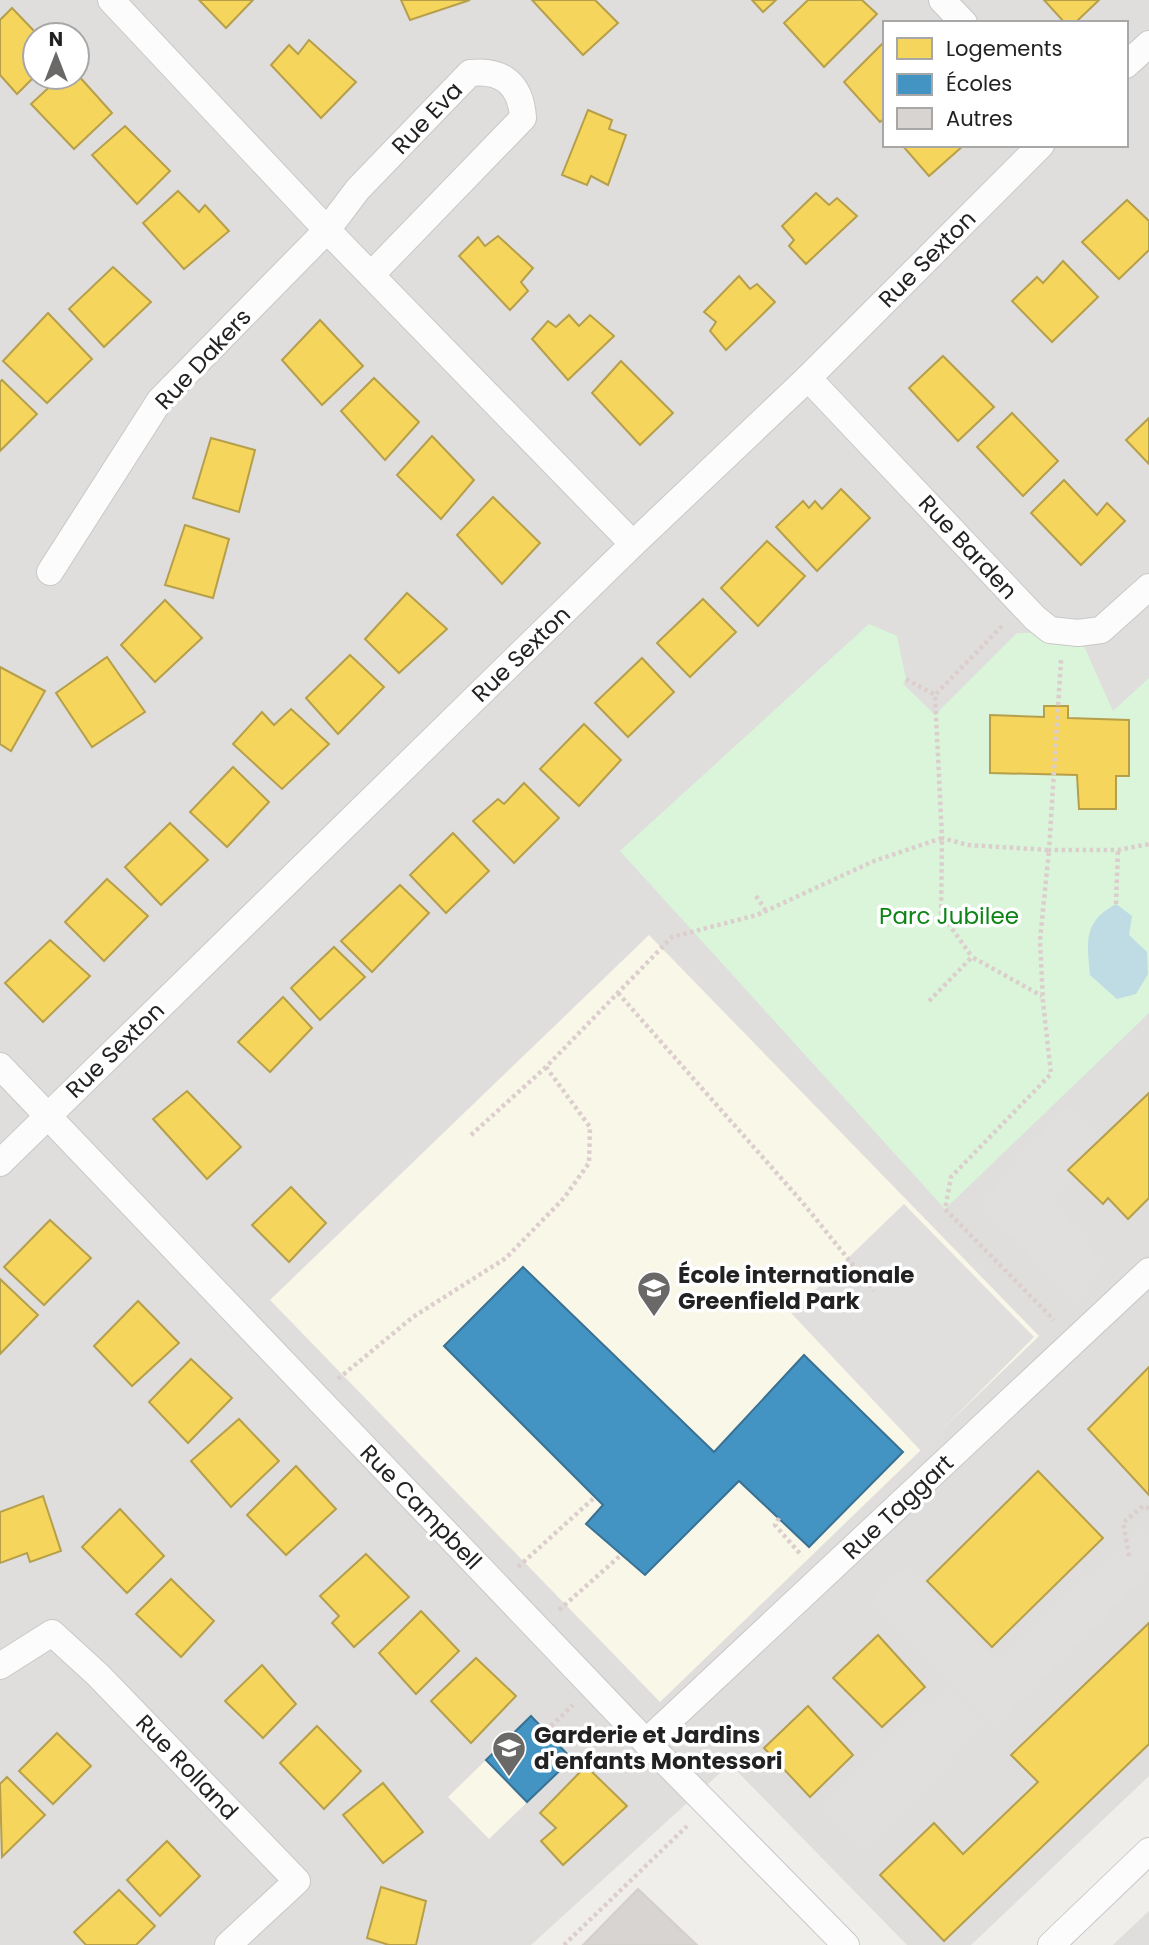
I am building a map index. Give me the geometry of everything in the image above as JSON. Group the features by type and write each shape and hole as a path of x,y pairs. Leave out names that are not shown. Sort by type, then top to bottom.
{"street":[{"path":"111,0 327,230 633,544"},
{"path":"942,0 962,21"},
{"path":"1128,63 1149,44"},
{"name":"Rue Eva","path":"327,230 358,189 470,73 487,71 511,83 522,101 523,118 372,274"},
{"name":"Rue Sexton","path":"0,1163 633,544 808,378 1039,147"},
{"name":"Rue Dakers","path":"50,572 160,400 327,230"},
{"name":"Rue Barden","path":"808,378 1023,605 1050,630 1062,631"},
{"path":"1062,631 1078,633 1101,630 1149,587"},
{"name":"Rue Campbell","path":"0,1066 537,1629 846,1945"},
{"name":"Rue Taggart","path":"646,1742 1149,1272"},
{"name":"Rue Rolland","path":"0,1666 52,1633 98,1675 297,1881 228,1945"},
{"path":"1051,1945 1149,1851"}],"path":[{"path":"1023,605 935,695 943,838 941,913 972,957 1042,996"},
{"path":"1062,631 1049,850 1040,940 1042,996 1051,1074 951,1177 945,1209 1075,1341"},
{"path":"906,679 935,695"},
{"path":"471,1135 546,1067 672,937 766,911 874,861 943,838 968,845 1049,850 1118,850 1149,844"},
{"path":"1116,904 1118,850"},
{"path":"756,895 766,911"},
{"path":"929,1001 972,957"},
{"path":"618,993 803,1203 874,1291"},
{"path":"316,1397 413,1317 506,1258 564,1198 589,1163 590,1127 546,1067"},
{"path":"496,1586 595,1497"},
{"path":"1129,1556 1123,1523 1143,1506 1149,1508"},
{"path":"779,1518 775,1525 821,1578"},
{"path":"537,1629 621,1555"},
{"path":"564,1945 708,1806"}],"shaded area":[{"path":"0,0 1149,0 1149,1776 971,1945 907,1945 730,1764 531,1945 0,1945"},
{"name":"École internationale Greenfield Park","path":"649,935 1039,1336 660,1702 270,1300"},
{"path":"1068,1105 1102,1142 1048,1195 1103,1265 1074,1300 982,1204"},
{"path":"904,1204 1034,1337 921,1451 791,1313"},
{"path":"1138,1532 1149,1546 1149,1572 994,1725 872,1597 902,1569 1000,1666"},
{"path":"946,1691 980,1727 864,1847 823,1806"},
{"name":"Garderie et Jardins d'enfants Montessori","path":"531,1716 572,1759 489,1839 448,1797"},
{"path":"1149,1911 1149,1945 1113,1945 1119,1939"}],"green space":[{"name":"Parc Jubilee","path":"869,624 897,636 906,679 903,684 935,715 1017,633 1078,633 1113,711 1149,678 1149,1013 945,1209 620,851"}],"water":[{"path":"1116,904 1132,916 1129,935 1147,952 1148,974 1136,994 1117,999 1090,975 1088,952 1092,925"}],"building: Logements":[{"path":"199,0 253,0 226,28"},
{"path":"401,0 470,0 410,20"},
{"path":"532,0 595,0 618,23 583,55"},
{"path":"752,0 776,0 763,12"},
{"path":"808,0 862,0 877,14 824,67 784,23"},
{"path":"1044,0 1099,0 1077,21 1063,21"},
{"path":"12,8 25,21 21,21 21,90 17,94 0,75 0,20"},
{"path":"309,40 356,82 321,118 271,65 289,45 298,54"},
{"path":"883,43 883,120 880,122 844,82"},
{"path":"91,90 112,113 74,149 31,104 45,91"},
{"path":"588,110 612,120 609,129 626,135 608,185 591,176 587,185 562,175"},
{"path":"125,126 170,171 137,204 92,155"},
{"path":"904,147 962,147 929,176"},
{"path":"178,191 199,212 205,205 229,231 184,269 143,223"},
{"path":"816,193 829,205 837,198 857,216 806,264 789,246 794,240 782,226"},
{"path":"1127,200 1149,221 1149,250 1119,279 1082,242"},
{"path":"498,236 533,268 521,282 528,291 510,310 459,256 478,237 485,246"},
{"path":"1063,261 1098,297 1052,342 1012,301 1037,277 1043,283"},
{"path":"113,267 151,302 104,347 69,309"},
{"path":"739,276 750,289 757,284 775,302 726,350 710,331 716,322 704,312"},
{"path":"48,313 92,359 47,403 3,361"},
{"path":"569,315 579,326 590,315 614,336 568,380 532,339 548,321 556,327"},
{"path":"320,320 363,366 322,405 282,360"},
{"path":"943,356 994,407 958,441 909,388"},
{"path":"621,361 673,413 640,445 592,393"},
{"path":"374,378 419,422 385,460 341,411"},
{"path":"2,380 37,414 0,451 0,382"},
{"path":"1012,413 1058,461 1023,496 977,447"},
{"path":"1149,418 1149,464 1126,440"},
{"path":"432,436 474,480 441,519 397,475"},
{"path":"211,438 255,450 239,512 193,498"},
{"path":"1064,480 1097,515 1107,503 1125,521 1081,565 1031,513"},
{"path":"841,489 870,518 817,571 776,527 803,501 809,508 815,501 822,509"},
{"path":"493,497 540,543 502,584 457,535"},
{"path":"185,525 229,539 213,598 165,585"},
{"path":"767,541 805,576 758,626 721,588"},
{"path":"407,593 447,629 399,673 365,639"},
{"path":"703,599 736,632 690,677 657,643"},
{"path":"165,600 202,638 155,682 121,645"},
{"path":"350,655 384,687 338,734 306,698"},
{"path":"107,657 145,712 92,747 56,693"},
{"path":"642,658 674,692 628,737 595,703"},
{"path":"0,667 45,691 11,751 0,744"},
{"path":"1044,706 1068,706 1068,718 1129,720 1129,776 1116,776 1116,809 1079,809 1077,775 990,773 990,715 1044,717"},
{"path":"291,709 329,744 282,789 233,744 262,712 274,725"},
{"path":"584,724 621,760 579,806 540,769"},
{"path":"233,767 269,802 227,847 190,812"},
{"path":"524,783 559,818 514,863 473,821 498,799 504,804"},
{"path":"170,823 208,860 161,905 125,867"},
{"path":"453,833 489,871 446,913 410,875"},
{"path":"107,879 148,916 104,961 65,922"},
{"path":"400,885 429,913 372,972 341,941"},
{"path":"50,940 90,976 43,1022 5,983"},
{"path":"334,947 365,977 320,1020 291,988"},
{"path":"283,997 312,1028 270,1072 238,1042"},
{"path":"187,1091 241,1147 207,1179 153,1119"},
{"path":"1149,1093 1149,1198 1128,1219 1108,1198 1103,1204 1068,1170"},
{"path":"291,1187 326,1223 289,1262 252,1225"},
{"path":"50,1220 91,1258 44,1305 4,1267"},
{"path":"0,1279 38,1315 0,1354"},
{"path":"138,1301 179,1343 132,1386 94,1346"},
{"path":"191,1359 232,1398 188,1443 149,1402"},
{"path":"1149,1367 1149,1495 1088,1429"},
{"path":"239,1419 279,1461 231,1507 191,1461"},
{"path":"296,1466 336,1509 286,1555 247,1515"},
{"path":"1038,1471 1103,1538 992,1647 927,1581"},
{"path":"43,1496 61,1551 30,1562 27,1553 0,1563 0,1512"},
{"path":"120,1509 164,1556 127,1593 82,1547"},
{"path":"366,1554 409,1597 354,1647 332,1623 339,1616 320,1596"},
{"path":"171,1579 214,1621 181,1657 136,1614"},
{"path":"421,1611 459,1651 416,1694 379,1653"},
{"path":"1149,1623 1149,1744 944,1941 880,1875 934,1823 963,1854 1038,1782 1011,1755"},
{"path":"878,1635 925,1687 882,1727 833,1678"},
{"path":"476,1658 516,1696 471,1743 431,1701"},
{"path":"262,1665 296,1704 263,1738 225,1701"},
{"path":"808,1706 853,1755 810,1797 764,1748"},
{"path":"317,1726 361,1771 324,1809 280,1763"},
{"path":"57,1733 91,1766 53,1804 19,1771"},
{"path":"586,1766 627,1806 563,1865 541,1841 556,1828 540,1813"},
{"path":"7,1777 45,1815 2,1857 0,1784"},
{"path":"383,1783 423,1832 383,1863 343,1815"},
{"path":"167,1841 200,1876 160,1916 127,1880"},
{"path":"381,1887 426,1901 416,1945 389,1945 367,1938"},
{"path":"119,1890 155,1926 136,1945 86,1945 74,1932"}],"building: Écoles":[{"path":"523,1267 714,1452 804,1355 903,1452 809,1547 739,1481 645,1575 586,1524 603,1505 444,1346"},
{"name":"Garderie et Jardins d'enfants Montessori","path":"531,1716 572,1759 527,1802 486,1760"}],"building: Autres":[{"path":"638,1889 697,1945 583,1945"}],"place":[{"name":"École internationale Greenfield Park","path":"654,1318"},
{"name":"Garderie et Jardins d'enfants Montessori","path":"509,1778"}]}
